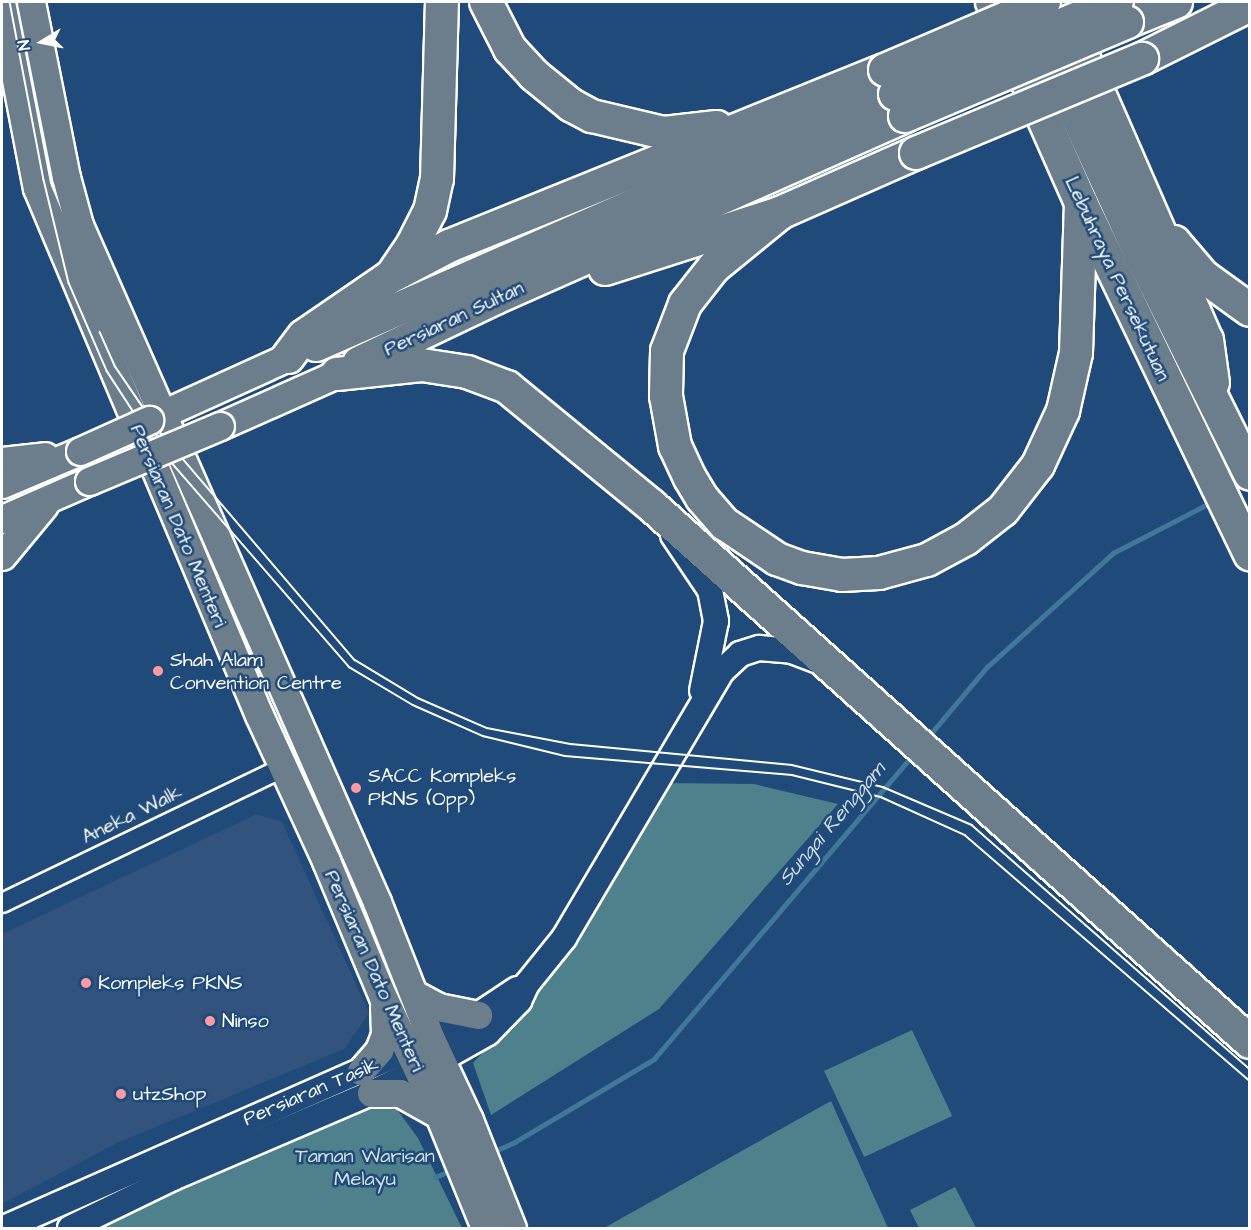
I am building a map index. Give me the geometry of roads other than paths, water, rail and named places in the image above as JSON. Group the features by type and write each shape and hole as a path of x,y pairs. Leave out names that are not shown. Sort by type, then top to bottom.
{"highway":[{"path":"390,277 413,244 430,211 438,178 442,2"},
{"path":"486,2 510,49 534,75 571,105 592,116 664,133 693,131 895,93 1122,12 1176,2"},
{"name":"Lebuhraya Persekutuan","path":"992,2 1081,203 1206,467 1250,554"},
{"name":"Lebuhraya Persekutuan","path":"1026,2 1054,72 1244,464"},
{"path":"895,93 1044,2"},
{"path":"1059,2 1207,340 1217,411"},
{"path":"495,298 562,284 694,238 780,213 916,153 1142,59 1241,12"},
{"name":"Persiaran Sultan","path":"337,374 495,298 895,93"},
{"name":"Persiaran Sultan","path":"288,357 895,93"},
{"path":"288,357 304,336 390,277 449,246 495,225 769,117"},
{"path":"780,213 714,267 685,304 667,351 666,396 675,446 696,488 725,525 777,559 802,568 851,574 879,573 927,560 966,539 1003,510 1038,465 1063,411 1076,353 1081,203"},
{"path":"1150,214 1203,276 1250,310"},
{"path":"337,374 422,365 467,372 507,387 652,506 1250,1042"}],"main road":[{"name":"Persiaran Dato Menteri","path":"31,2 66,177 79,225 364,871 414,994 424,1055 488,1212 513,1228"},
{"name":"Persiaran Dato Menteri","path":"2,7 37,188 161,486 282,768 326,861 383,998 424,1055"},
{"name":"Persiaran Sultan","path":"2,484 288,357"},
{"name":"Persiaran Sultan","path":"2,519 337,374"},
{"path":"2,461 80,451"},
{"path":"2,556 27,523 53,496"},
{"path":"652,506 710,590 716,621 697,711"},
{"path":"527,984 564,938 722,671 740,654 759,648 777,648 826,663"},
{"name":"Persiaran Tasik","path":"424,1055 478,1015 527,984"},
{"name":"Persiaran Tasik","path":"70,1228 366,1082 424,1055 488,1033 519,1001 527,984"},
{"path":"414,994 438,1008 478,1015"},
{"path":"383,998 385,1034 366,1082 400,1093 451,1122"},
{"name":"Persiaran Tasik","path":"4,1228 166,1155 366,1082"},
{"path":"166,1155 173,1178"}],"street":[{"name":"Aneka Walk","path":"2,903 282,768"}],"waterway":[{"name":"Sungai Renggam","path":"928,737 987,667 1113,553 1212,502"},
{"name":"Sungai Renggam","path":"492,1152 515,1142 654,1059 913,755"},
{"name":"Sungai Renggam","path":"435,1177 452,1170"}],"tram line":[{"path":"10,2 44,180 69,283 107,371 152,440 349,667 413,705 483,736 565,756 792,775 881,797 965,835 1250,1081"},
{"path":"100,332 115,366 160,432 355,660 418,698 487,728 571,744 792,765 883,787 972,825 1250,1069"}],"place":[{"name":"Shah Alam Convention Centre","path":"158,671"},
{"name":"SACC Kompleks PKNS (Opp)","path":"356,788"},
{"name":"Kompleks PKNS","path":"86,983"},
{"name":"Ninso","path":"210,1021"},
{"name":"utzShop","path":"121,1094"}],"park label":[{"name":"Taman Warisan Melayu","path":"365,1168"}]}
